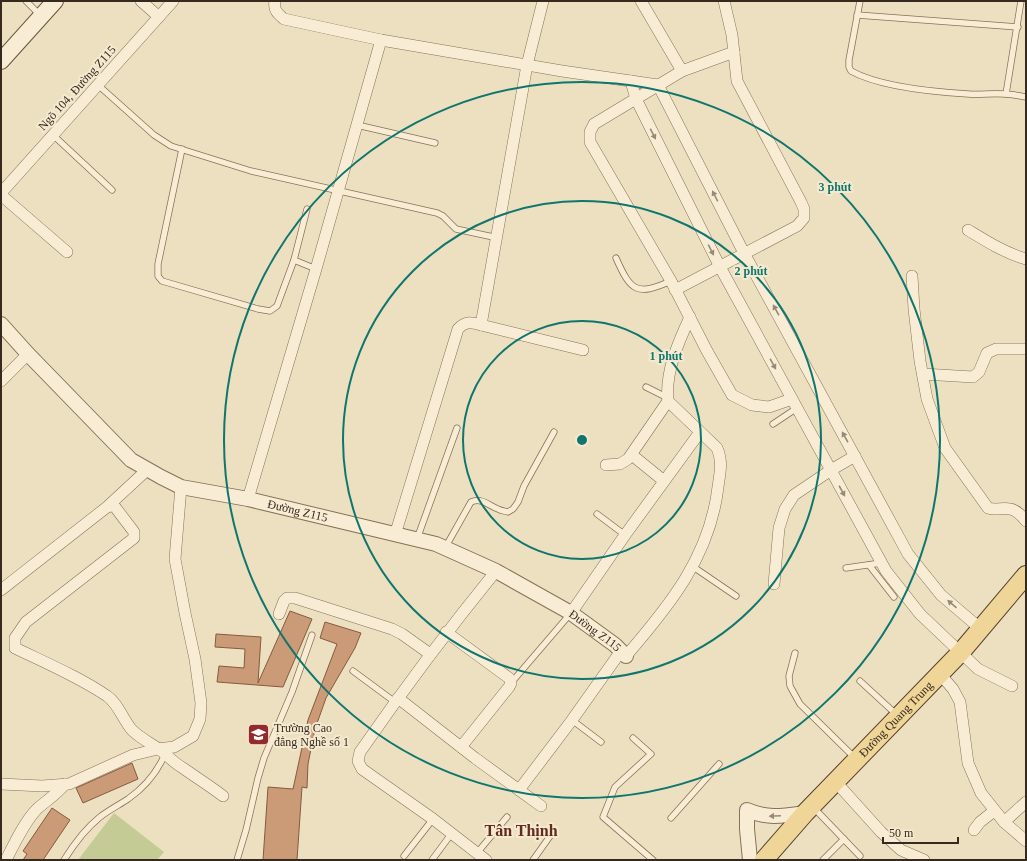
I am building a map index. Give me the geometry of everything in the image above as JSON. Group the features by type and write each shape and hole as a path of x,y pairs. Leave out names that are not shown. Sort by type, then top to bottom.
{"main road":[{"path":"1,61 55,1"},
{"name":"Đường Quang Trung","path":"764,860 808,809 982,630 1026,575"}],"street":[{"path":"141,1 159,17"},
{"name":"Ngõ 104, Đường Z115","path":"1,194 173,1"},
{"path":"275,1 274,4 276,12 284,19 380,40 658,86"},
{"path":"481,325 498,238 527,64 543,1"},
{"path":"641,1 682,71"},
{"path":"673,286 720,267 797,226 804,218 804,209 801,202 737,82 732,36 724,1"},
{"path":"248,499 316,269 380,40"},
{"path":"734,52 682,71 594,124 590,132 590,142 673,286 732,395 752,405 769,407 795,404"},
{"path":"631,81 636,99 720,267 886,571 920,614 978,669 1012,686"},
{"path":"658,86 744,253 908,554 941,595 982,630"},
{"path":"1,194 66,252"},
{"path":"968,230 992,245 1014,256 1026,259"},
{"path":"912,276 914,309 927,399 946,448 988,508 994,510 1010,509 1018,512 1026,520"},
{"path":"606,465 620,464 632,455 668,400 668,383 676,349 690,317"},
{"path":"395,535 458,329 462,324 469,322 583,350"},
{"name":"Đường Z115","path":"1,324 28,354 131,460 181,487 248,499 436,544 496,571 571,612 624,653"},
{"path":"923,374 973,377 979,372 987,352 996,349 1026,349"},
{"path":"1,381 28,354"},
{"path":"519,790 624,653 669,605 692,566 709,530 717,498 721,458 717,448 668,400"},
{"path":"571,612 700,432"},
{"path":"632,455 664,481"},
{"path":"774,584 779,528 785,509 794,495 855,456"},
{"path":"1,590 108,507 148,469"},
{"path":"1,784 42,786 70,784 133,755 162,752 193,736 200,719 201,696 175,559 181,487"},
{"path":"108,507 115,507 134,532 134,538 26,622 15,638 15,648 75,677 108,696 114,702 132,730 141,738 223,796"},
{"path":"486,860 433,819 362,769 358,761 360,752 396,700 446,632 496,571"},
{"path":"279,614 284,601 287,598 295,598 392,629 402,634 430,654"},
{"path":"446,632 509,678 511,683 462,747"},
{"path":"940,674 953,689 960,702 968,763 981,793 1004,822 1021,833 1026,841"},
{"path":"396,700 541,806"},
{"path":"835,781 901,850 924,860"},
{"path":"6,860 19,836 36,810 58,792 65,784"},
{"path":"1004,822 1026,802"},
{"path":"750,860 746,829 747,810 765,816 776,817 808,809"},
{"path":"974,830 980,822 994,811"}],"lane":[{"path":"26,1 41,16"},
{"path":"860,1 849,67 854,73 884,82 922,90 969,94 1006,94 1026,97"},
{"path":"1006,94 1021,1"},
{"path":"857,14 1018,27"},
{"path":"98,85 154,135 171,146 251,171 338,192 437,213 443,216 456,229 498,238"},
{"path":"357,125 435,143"},
{"path":"53,135 112,190"},
{"path":"182,149 158,264 158,276 162,281 258,309 270,311 278,306 294,260 307,209"},
{"path":"616,258 623,275 629,283 636,288 645,290 673,286"},
{"path":"294,260 316,269"},
{"path":"646,387 668,400"},
{"path":"773,424 795,404"},
{"path":"417,539 458,428"},
{"path":"445,548 472,502 476,499 508,512 513,509 554,432"},
{"path":"597,514 625,535"},
{"path":"846,568 882,562"},
{"path":"869,565 894,597"},
{"path":"692,566 736,596"},
{"path":"511,683 571,612"},
{"path":"237,860 264,758 292,692 312,635"},
{"path":"795,653 789,676 790,686 800,704 856,759"},
{"path":"353,671 396,700"},
{"path":"860,681 899,716"},
{"path":"572,720 601,742"},
{"path":"633,738 651,754 615,787 603,817 653,860"},
{"path":"64,860 79,837 88,827 104,814 135,794 146,784 155,773 162,752"},
{"path":"671,818 719,764"},
{"path":"808,809 844,839 860,856"},
{"path":"477,852 507,816"},
{"path":"404,856 433,819"},
{"path":"533,860 553,832"},
{"path":"432,860 452,833"},
{"path":"823,860 844,839"}],"green space":[{"path":"114,813 164,852 157,860 78,860"}],"building":[{"path":"290,611 312,619 283,687 217,682 219,666 244,668 245,649 215,647 216,634 261,637 258,683"},
{"path":"325,622 361,633 355,648 326,698 315,729 308,764 307,788 302,787 297,860 263,860 268,787 293,789 308,720 337,644 320,638"},
{"path":"132,763 138,779 83,803 76,788"},
{"path":"52,808 70,820 43,860 23,860 27,854 23,851"}],"place":[{"name":"Trường Cao đẳng Nghề số 1","path":"258,735"}],"district":[{"name":"Tân Thịnh","path":"521,830"}]}
